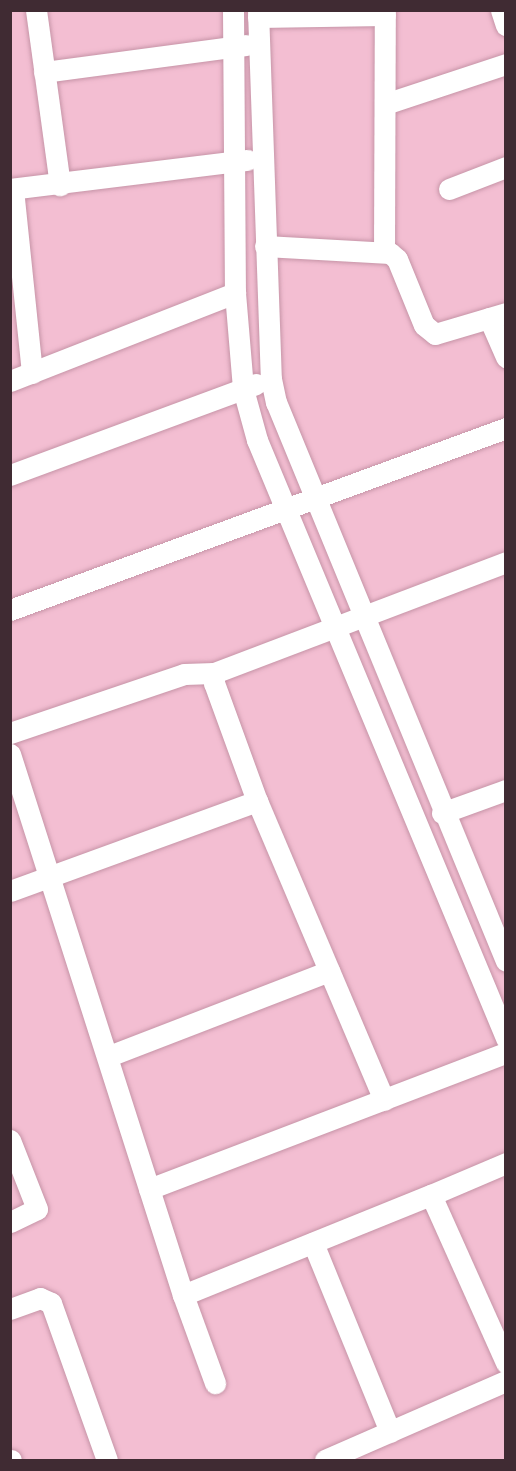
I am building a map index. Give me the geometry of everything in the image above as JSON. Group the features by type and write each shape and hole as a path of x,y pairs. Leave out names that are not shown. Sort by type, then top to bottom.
{"street":[{"path":"36,10 60,185"},
{"path":"233,10 235,293 243,389 257,440 506,1038"},
{"path":"501,10 506,26"},
{"path":"384,252 385,13 258,14 271,379 312,496 442,813 496,916 506,961"},
{"path":"44,72 259,44"},
{"path":"385,104 506,64"},
{"path":"33,373 12,189 60,185 263,158"},
{"path":"448,189 506,168"},
{"path":"266,246 384,252 397,259 429,332 435,334 497,315 506,357"},
{"path":"10,381 235,293"},
{"path":"10,475 271,379"},
{"path":"10,610 312,496 506,428"},
{"path":"10,733 184,674 214,673 361,615 506,562"},
{"path":"214,673 214,683 257,801 384,1100"},
{"path":"10,754 109,1056 148,1189 215,1383"},
{"path":"442,813 506,790"},
{"path":"10,891 257,801"},
{"path":"460,928 496,916"},
{"path":"109,1056 329,971"},
{"path":"148,1189 506,1053"},
{"path":"10,1140 37,1209 10,1222"},
{"path":"183,1295 506,1163"},
{"path":"431,1195 506,1363"},
{"path":"313,1243 390,1432"},
{"path":"10,1309 40,1298 51,1303 107,1461"},
{"path":"325,1461 506,1381"}]}
